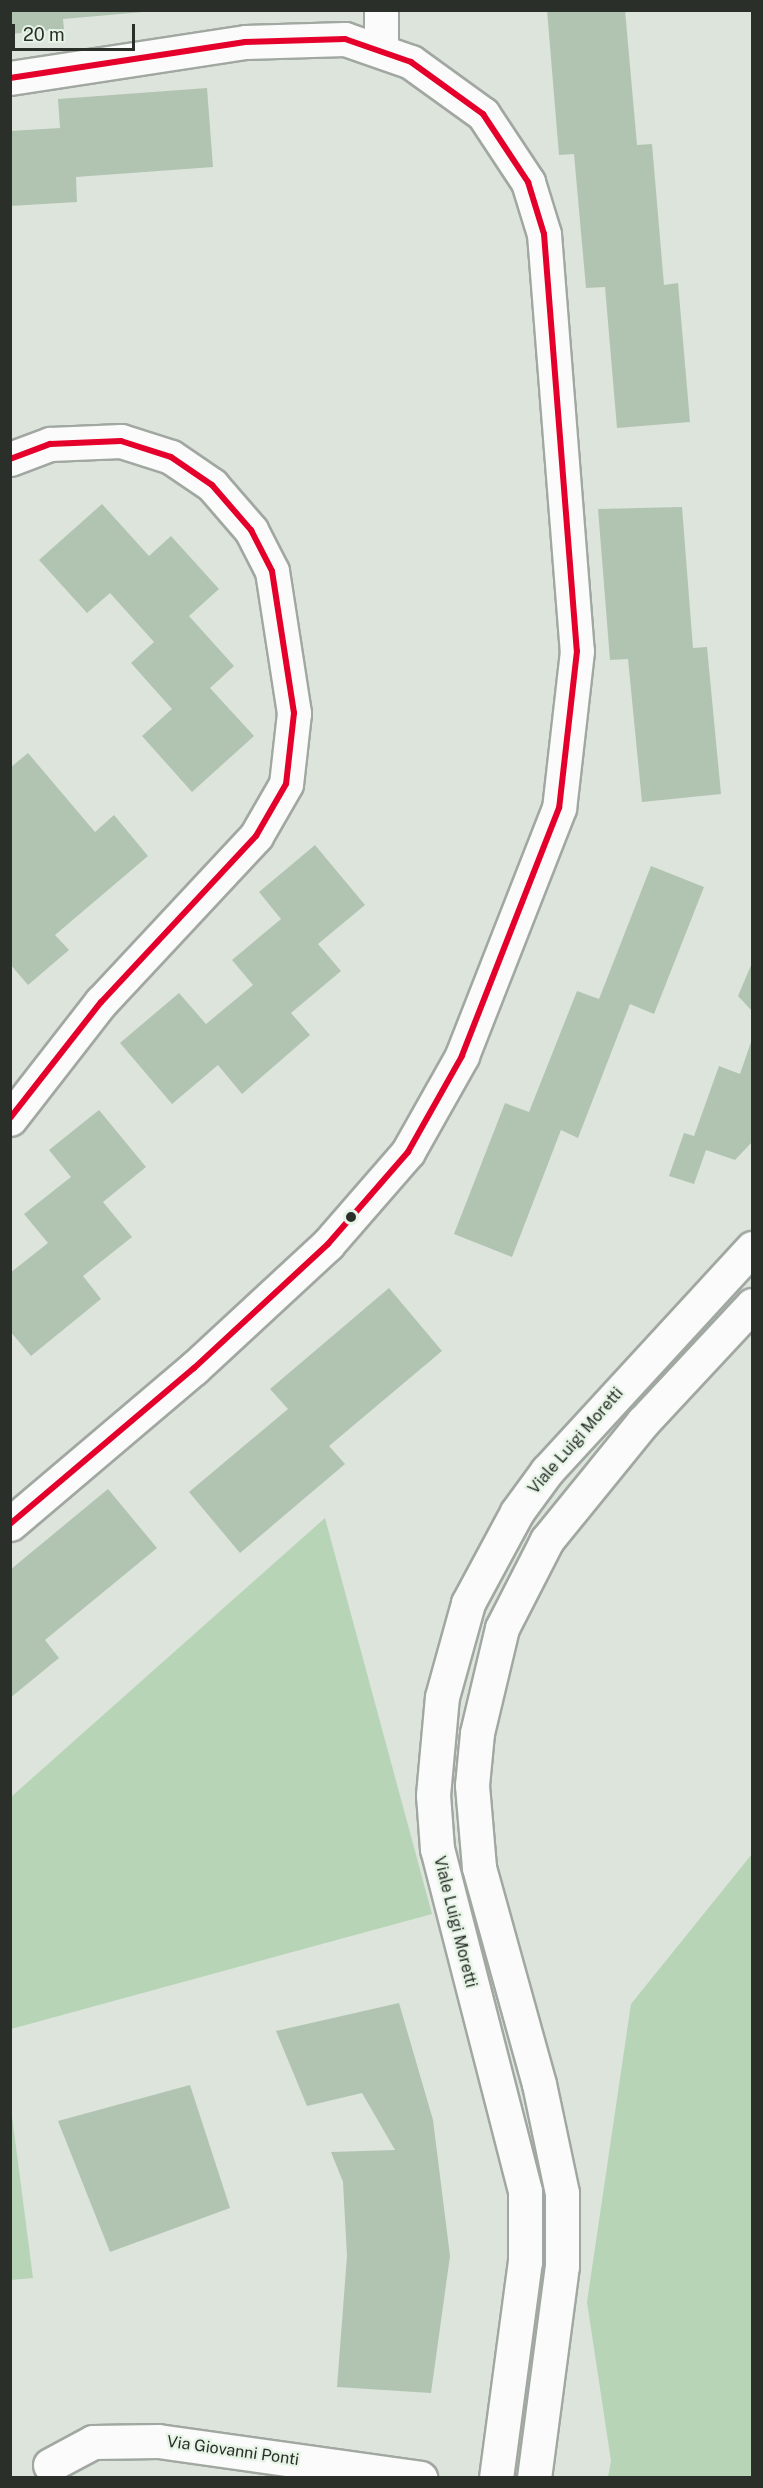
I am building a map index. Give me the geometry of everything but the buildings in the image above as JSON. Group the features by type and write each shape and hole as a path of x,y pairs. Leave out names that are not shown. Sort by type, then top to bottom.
{"street":[{"path":"381,10 381,48"},
{"path":"10,78 282,39 345,39 381,48 453,89 483,114 517,162 540,215 577,611 573,715 559,808 462,1056 379,1191 194,1368 10,1524"},
{"path":"10,459 50,444 121,441 171,457 212,485 251,530 272,571 294,713 286,784 256,836 100,1002 10,1119"},
{"name":"Viale Luigi Moretti","path":"496,2478 525,2262 525,2191 437,1849 433,1795 442,1697 468,1604 517,1512 554,1463 753,1248"},
{"path":"534,2478 562,2255 562,2193 538,2084 479,1867 472,1785 477,1733 502,1628 547,1540 636,1430 753,1305"},
{"name":"Via Giovanni Ponti","path":"50,2465 93,2442 158,2441 420,2478"}],"green space":[{"path":"325,1518 432,1914 11,2029 11,1797"},
{"path":"752,1854 752,2477 608,2477 611,2461 587,2302 631,2004"},
{"path":"10,2101 33,2278 11,2280 10,2280"}],"transit line":[{"path":"10,78 245,42 345,39 411,62 483,114 528,182 544,234 577,651 559,808 462,1056 408,1152 328,1244 194,1368 10,1524"},
{"path":"10,459 50,444 121,441 171,457 212,485 251,530 272,571 294,713 286,784 256,836 101,1002 10,1118"}]}
